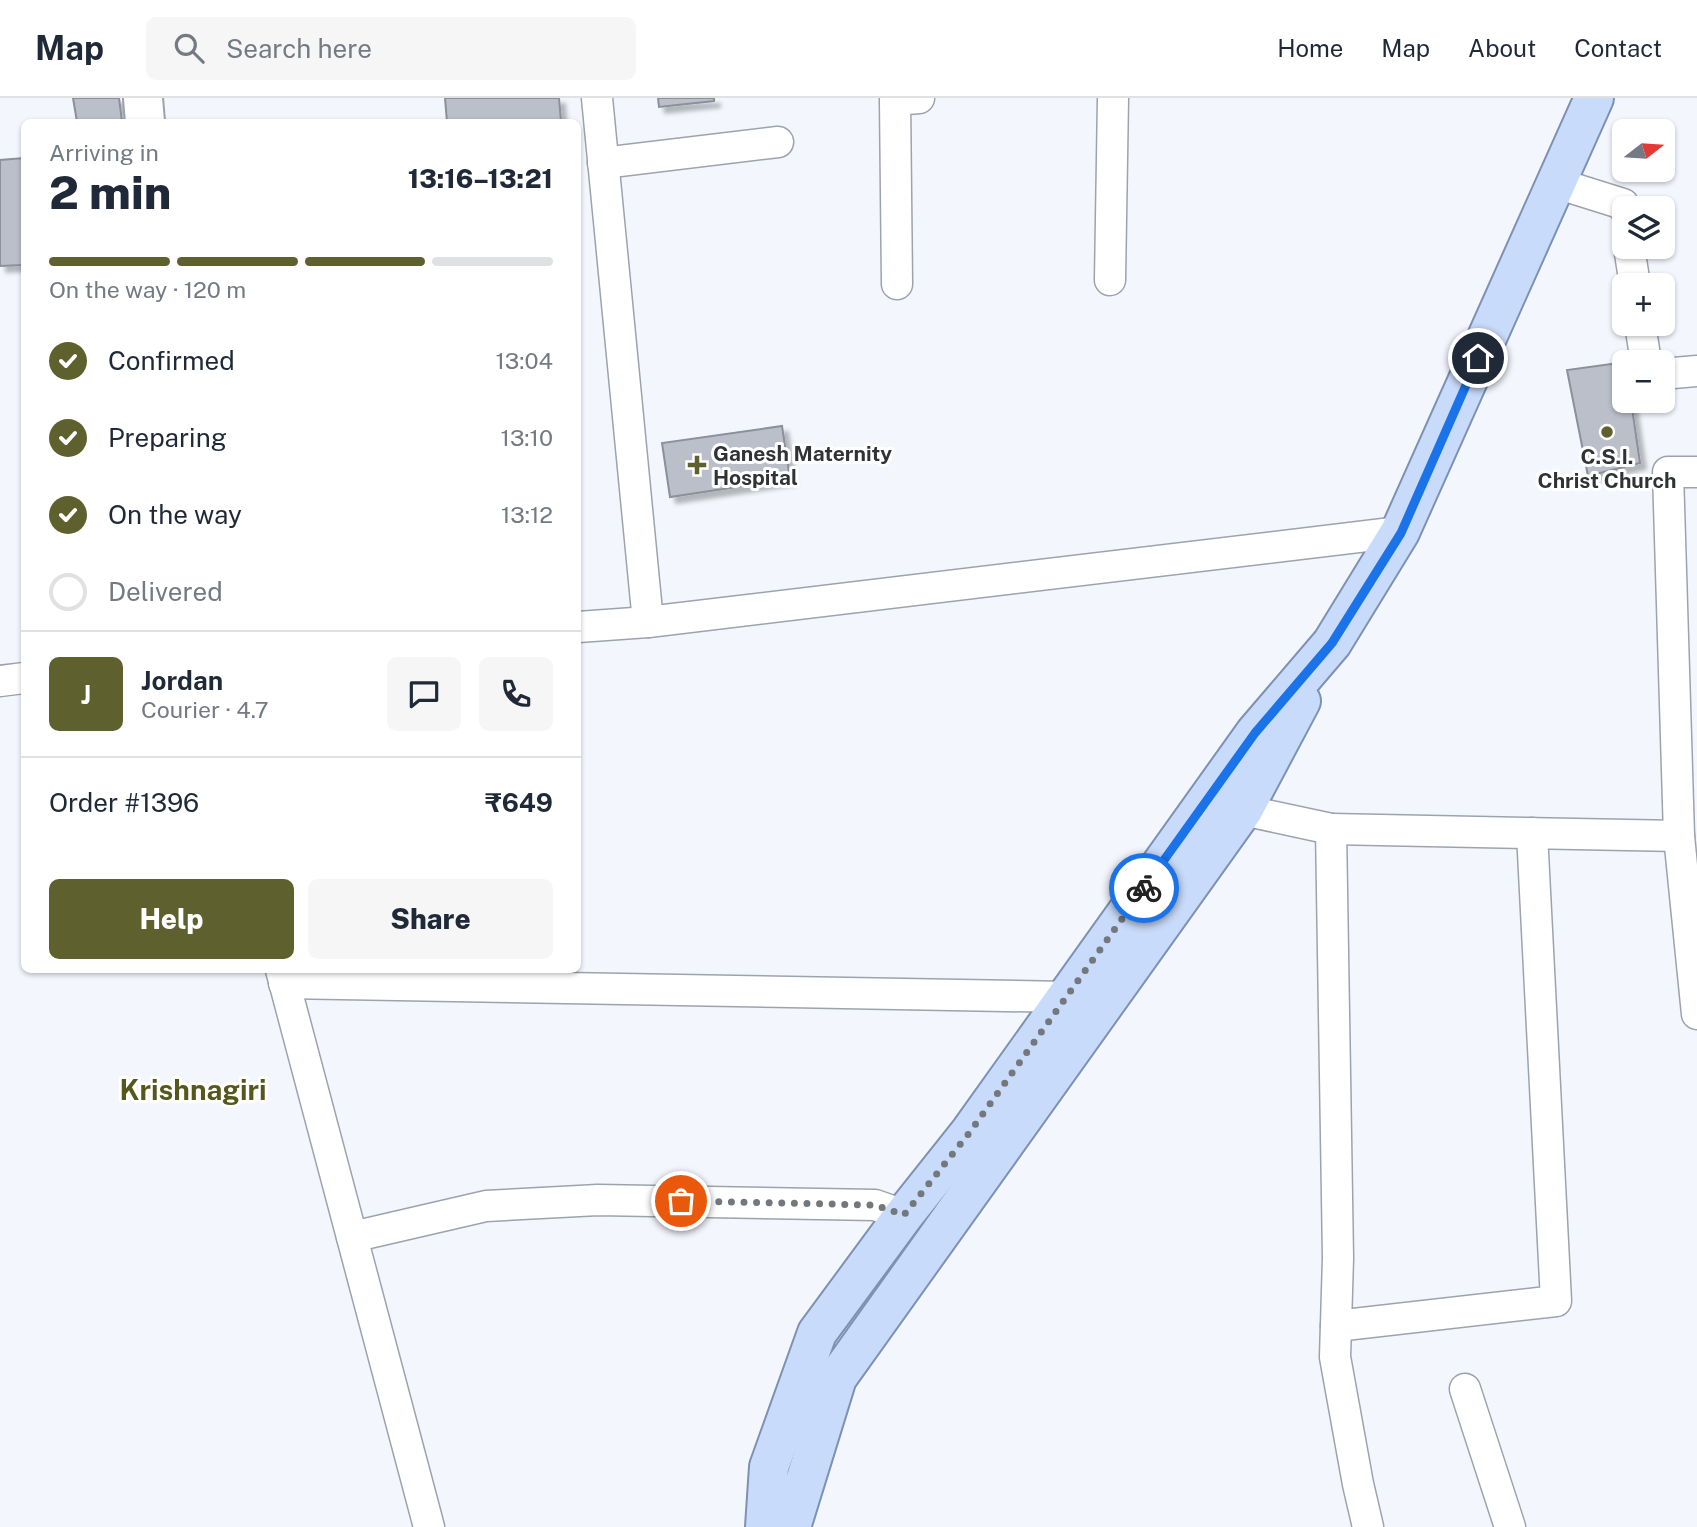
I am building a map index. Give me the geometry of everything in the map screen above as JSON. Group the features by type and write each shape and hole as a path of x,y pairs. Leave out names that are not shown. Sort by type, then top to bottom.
{"main road":[{"path":"782,1525 837,1378 1243,810 1332,643 1401,533 1594,98"},
{"path":"782,1525 769,1467 817,1334 904,1215 970,1132 1255,733 1332,643"}],"street":[{"path":"143,98 145,119"},
{"path":"597,98 648,622"},
{"path":"897,284 895,100 919,98"},
{"path":"1110,280 1113,98"},
{"path":"603,163 778,142"},
{"path":"1556,183 1612,201"},
{"path":"1675,373 1697,371"},
{"path":"1697,472 1668,472 1679,836 1697,1014"},
{"path":"581,627 648,622 1401,533"},
{"path":"0,681 21,678"},
{"path":"1243,810 1331,829 1679,836"},
{"path":"1331,829 1338,1258 1335,1357 1357,1484 1368,1527"},
{"path":"1336,1326 1556,1301 1532,833"},
{"path":"429,1527 282,976 1067,997"},
{"path":"352,1237 486,1206 598,1200 875,1205 904,1215"},
{"path":"1465,1389 1510,1527"}],"building":[{"path":"73,98 119,98 122,119 76,119"},
{"path":"445,98 559,98 561,119 447,119"},
{"path":"658,98 714,98 714,101 659,107"},
{"path":"21,158 21,265 0,266 0,160"},
{"name":"C.S.I. Christ Church","path":"1612,364 1612,413 1633,413 1640,463 1588,476 1567,370"},
{"path":"782,426 790,479 670,497 662,443"}],"way so far":[{"path":"681,1201 875,1205 904,1215 970,1132 1144,888"}],"place":[{"name":"C.S.I. Christ Church","path":"1607,432"},
{"name":"Ganesh Maternity Hospital","path":"697,465"}],"district":[{"name":"Krishnagiri","path":"193,1089"}],"route":[{"path":"1144,888 1255,733 1332,643 1401,533 1478,358"}]}
